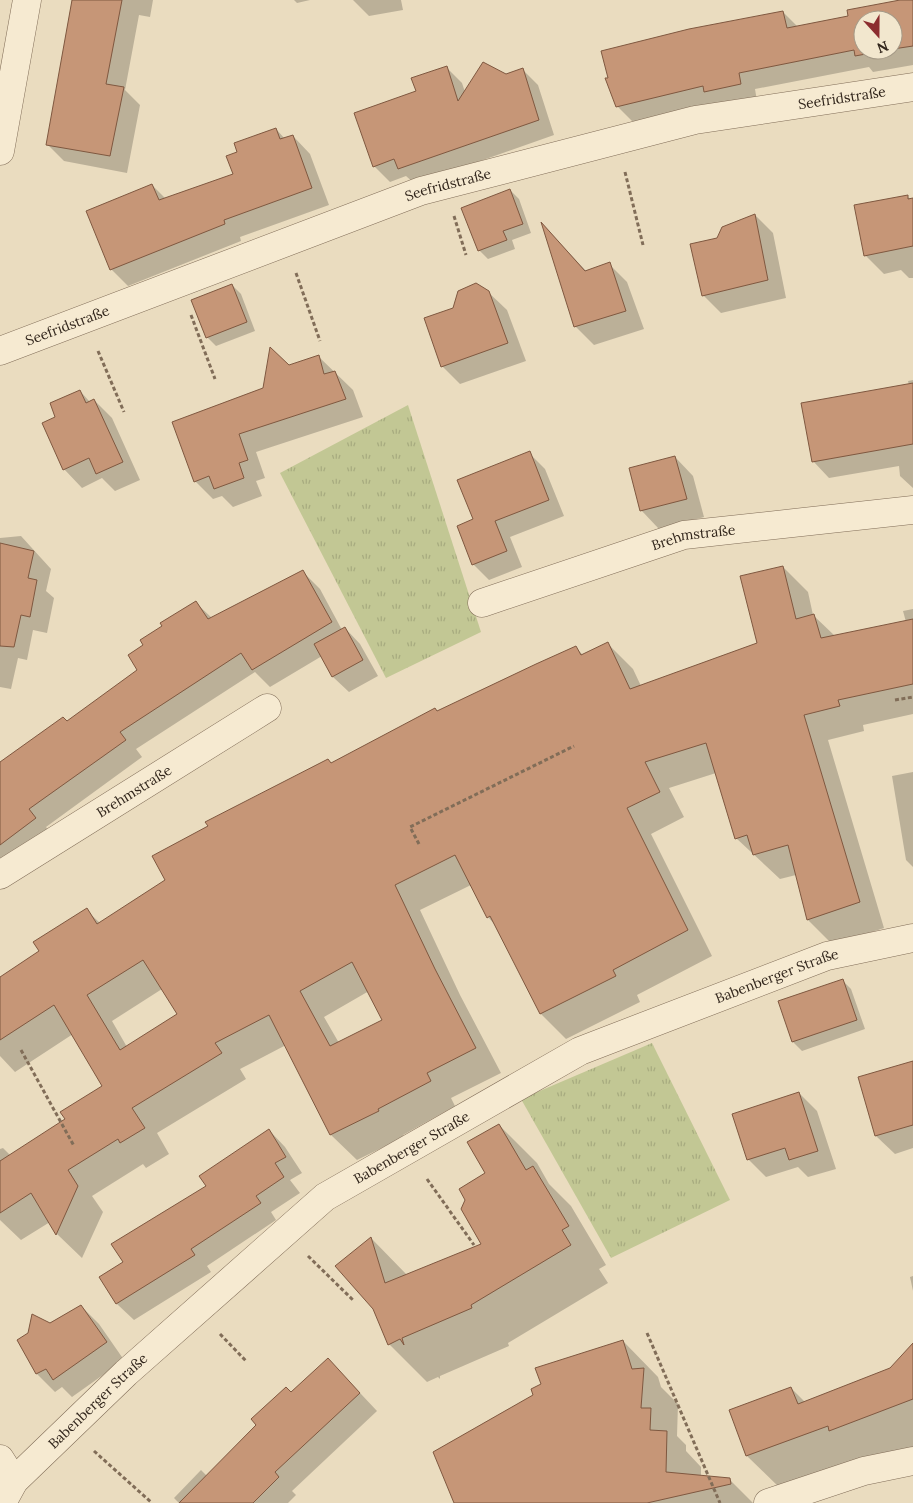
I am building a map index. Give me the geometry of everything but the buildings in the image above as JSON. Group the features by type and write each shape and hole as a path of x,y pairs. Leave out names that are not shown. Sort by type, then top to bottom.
{"street":[{"path":"0,151 27,0"},
{"name":"Seefridstraße","path":"0,351 421,191 695,120 913,86"},
{"name":"Brehmstraße","path":"482,603 684,535 913,510"},
{"name":"Brehmstraße","path":"0,875 267,708"},
{"name":"Babenberger Straße","path":"8,1492 69,1428 126,1373 325,1197 580,1051 827,956 913,938"},
{"path":"0,1458 8,1492"},
{"path":"768,1503 864,1471 913,1460"}],"path":[{"path":"617,140 643,245"},
{"path":"285,242 320,341"},
{"path":"178,282 215,379"},
{"path":"85,318 124,412"},
{"path":"894,700 913,696"},
{"path":"418,844 410,826 574,746"},
{"path":"21,1050 74,1146"},
{"path":"407,1150 474,1246"},
{"path":"285,1233 354,1301"},
{"path":"647,1333 720,1503"},
{"path":"69,1428 152,1503"}],"green space":[{"path":"408,405 481,632 386,678 280,473"},
{"path":"652,1043 730,1200 611,1258 521,1099"}]}
